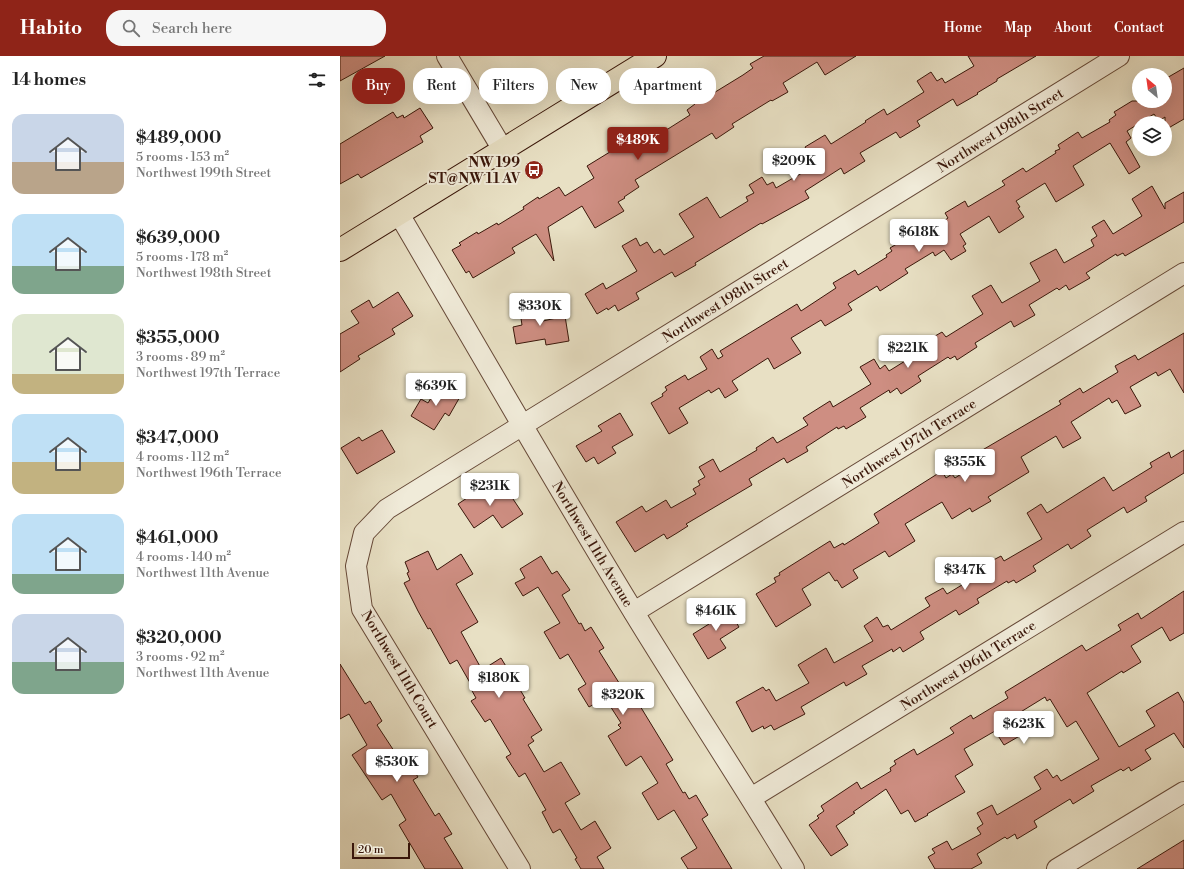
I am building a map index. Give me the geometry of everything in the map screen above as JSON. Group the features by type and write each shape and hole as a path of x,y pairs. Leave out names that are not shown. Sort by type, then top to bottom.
{"main road":[{"path":"340,250 655,56"}],"street":[{"path":"447,56 503,150"},
{"name":"Northwest 198th Street","path":"356,566 364,533 387,509 1119,56"},
{"name":"Northwest 11th Avenue","path":"399,214 522,426 634,612 794,869"},
{"name":"Northwest 197th Terrace","path":"634,612 1184,273"},
{"name":"Northwest 196th Terrace","path":"751,798 1184,532"},
{"name":"Northwest 11th Court","path":"356,566 362,609 520,869"},
{"path":"1058,869 1184,792"}],"building":[{"path":"340,56 385,56 363,68 352,68 352,74 340,81"},
{"path":"764,56 856,56 825,75 817,62 783,83 788,92 772,101 771,100 732,124 734,127 716,139 712,133 635,180 639,187 618,202 624,211 595,228 582,206 548,227 554,261 536,234 512,248 515,253 473,278 469,271 466,273 452,250 461,245 459,243 477,232 478,234 497,223 498,225 524,209 523,207 538,197 539,199 559,187 565,196 594,178 587,166 649,128 653,135 658,132 660,134 690,115 687,110 695,104 716,104 716,92 753,68 750,64"},
{"path":"968,56 1036,56 997,79 997,81 977,93 978,94 957,106 953,99 917,121 920,126 900,138 896,132 860,153 865,161 844,174 841,168 805,191 809,198 762,224 761,223 695,263 696,265 675,277 672,272 636,293 639,299 618,311 615,305 608,310 607,308 597,314 585,294 603,283 606,289 637,271 622,246 636,238 640,246 647,242 654,253 660,249 664,255 694,237 679,214 707,197 720,218 748,201 746,197 754,193 749,185 762,177 767,185 773,182 776,188 807,170 802,162 811,157 805,147 825,135 831,144 884,109 887,115 924,92 917,81 931,72 937,81 942,78 945,83 974,66"},
{"path":"1184,68 1184,119 1172,126 1172,116 1155,116 1154,114 1151,116 1132,116 1132,128 1127,131 1131,138 1126,142 1132,153 1132,156 1134,156 1140,167 1129,174 1110,143 1073,166 1084,185 1056,202 1045,183 1016,201 1020,207 1018,208 1024,217 999,233 989,216 960,234 966,244 963,246 966,251 951,260 944,250 935,256 933,252 905,269 908,273 880,291 877,286 848,304 852,310 825,326 821,320 791,338 801,353 774,369 768,358 732,381 738,390 725,398 719,388 711,393 709,390 679,408 688,423 669,434 651,403 663,396 662,394 667,390 665,387 685,375 688,380 707,369 700,357 712,349 718,359 723,356 720,351 797,304 801,311 836,288 833,283 855,270 858,275 887,257 886,255 892,251 890,248 910,236 914,242 942,225 941,223 948,218 945,213 965,201 968,207 1005,185 1002,181 1023,168 1026,172 1056,153 1055,151 1060,149 1058,145 1078,132 1082,138 1110,122 1109,120 1116,115 1114,112 1132,101 1132,108 1172,108 1172,75"},
{"path":"420,108 433,128 420,136 423,142 361,178 358,174 340,184 340,144 393,112 397,118 403,115 404,118"},
{"path":"1152,186 1165,209 1165,203 1184,192 1184,222 1125,256 1123,253 1117,256 1116,254 1086,273 1090,278 1069,290 1066,285 1059,290 1057,288 1029,305 1035,315 1014,327 1011,321 975,343 977,347 957,360 955,356 950,359 948,357 918,376 921,381 901,394 897,388 890,393 889,390 860,408 866,417 846,429 844,426 838,429 837,427 806,447 808,451 787,463 784,458 749,479 752,485 686,524 688,526 677,533 667,539 664,534 635,552 616,522 642,506 646,512 666,500 671,508 696,494 693,489 700,485 698,481 705,477 699,467 713,459 720,472 757,450 756,448 773,437 777,443 808,425 803,418 830,401 833,407 871,384 860,367 874,359 880,369 885,365 889,371 926,348 923,343 942,332 946,337 983,314 972,296 991,285 1002,303 1040,281 1030,263 1056,249 1064,263 1094,246 1091,240 1097,236 1092,227 1104,220 1113,234 1142,216 1132,199"},
{"path":"398,292 413,316 392,329 395,334 358,356 360,359 340,372 340,334 359,323 351,311 369,300 373,308"},
{"path":"539,301 543,321 565,316 569,341 546,345 545,339 516,344 513,327 522,325 519,305"},
{"path":"1184,333 1184,393 1170,369 1158,376 1156,372 1130,387 1141,406 1125,414 1117,400 1112,403 1109,398 1071,422 1081,438 1063,448 1056,436 1021,457 1029,472 988,497 991,501 972,512 970,508 952,519 942,502 905,524 915,541 889,557 885,551 853,570 858,578 842,588 829,572 802,589 811,605 776,627 756,594 776,582 774,578 780,575 779,573 830,541 834,548 843,543 844,545 879,523 874,514 942,471 946,478 952,474 955,478 984,459 979,452 1061,404 1059,401 1080,388 1083,393 1118,372 1115,366 1135,355 1138,360"},
{"path":"440,383 461,395 449,416 445,413 434,430 411,416 421,399 428,403"},
{"path":"620,413 633,435 612,447 616,453 598,464 594,457 586,462 576,446 602,431 598,426"},
{"path":"382,430 395,452 357,474 341,448 359,437 362,441"},
{"path":"1184,450 1184,473 1145,497 1147,501 1127,513 1124,507 1087,530 1091,536 1071,549 1068,544 1033,566 1036,571 1016,583 1014,580 1008,583 1007,581 977,599 979,603 959,615 956,610 920,632 924,639 903,652 900,647 893,652 892,649 862,666 867,674 846,686 844,682 801,707 805,714 774,730 771,725 764,729 763,726 752,732 736,702 763,687 766,691 769,689 776,701 809,683 798,665 826,648 834,663 873,641 864,626 877,617 883,627 888,625 891,630 930,606 925,598 943,588 947,594 985,571 982,566 1001,556 1004,561 1042,539 1027,513 1041,504 1047,513 1104,477 1113,491 1152,467 1150,463 1169,452 1171,458"},
{"path":"491,482 498,493 500,491 504,497 509,493 523,514 502,528 493,515 474,528 458,504"},
{"path":"428,551 437,570 461,554 473,574 456,584 478,622 461,632 482,670 501,658 542,730 531,737 534,741 528,745 544,772 561,762 580,794 565,803 581,830 595,821 611,848 597,857 604,869 581,869 575,859 577,858 560,829 553,833 542,812 546,810 525,773 519,777 506,757 511,754 490,719 485,722 471,701 476,698 471,689 473,688 457,660 450,664 430,628 428,629 418,611 404,583 410,580 405,562"},
{"path":"541,556 552,574 557,571 570,590 562,595 579,624 581,623 585,631 591,627 604,648 599,651 621,686 626,683 673,760 666,764 683,793 685,792 689,799 696,795 708,815 702,819 732,869 688,869 681,858 697,848 685,828 674,810 658,820 642,793 658,783 641,756 626,766 608,736 621,728 618,725 621,723 605,698 589,707 578,689 586,684 568,654 560,659 544,632 560,623 538,587 523,596 515,583 525,578 520,569"},
{"path":"1184,591 1184,633 1170,641 1162,627 1131,646 1141,662 1123,673 1122,671 1087,693 1119,747 1155,726 1146,711 1178,692 1184,703 1184,748 1174,733 1145,750 1151,759 1131,771 1129,767 1123,771 1121,769 1091,786 1094,791 1073,804 1070,799 1034,821 1037,827 1017,839 1015,834 1007,839 1005,837 977,854 982,863 971,869 935,869 928,857 935,853 932,849 947,841 952,850 981,834 977,828 983,824 977,813 992,805 997,815 1041,789 1034,777 1047,769 1053,778 1057,775 1061,781 1099,759 1076,721 1067,727 1050,699 1047,701 1045,697 1019,713 1030,730 1004,745 995,731 964,749 973,765 955,776 965,792 927,814 928,815 915,822 908,810 901,814 886,789 836,826 848,845 831,856 809,825 819,818 817,816 824,811 821,806 857,782 861,789 891,771 890,768 896,764 894,761 914,749 917,755 954,733 950,728 971,715 973,719 1008,698 1005,692 1082,645 1086,651 1121,630 1118,625 1138,613 1141,619"},
{"path":"726,606 739,627 720,639 726,648 708,659 693,634 709,624 706,619"},
{"path":"340,664 365,704 370,701 382,721 377,725 400,760 405,757 418,777 413,780 435,816 439,813 452,834 444,838 463,869 425,869 399,825 406,820 391,794 382,800 352,755 367,745 349,714 340,719"},
{"path":"1184,840 1184,869 1137,869"}],"place":[{"name":"NW 199 ST@NW 11 AV","path":"534,170"}]}
